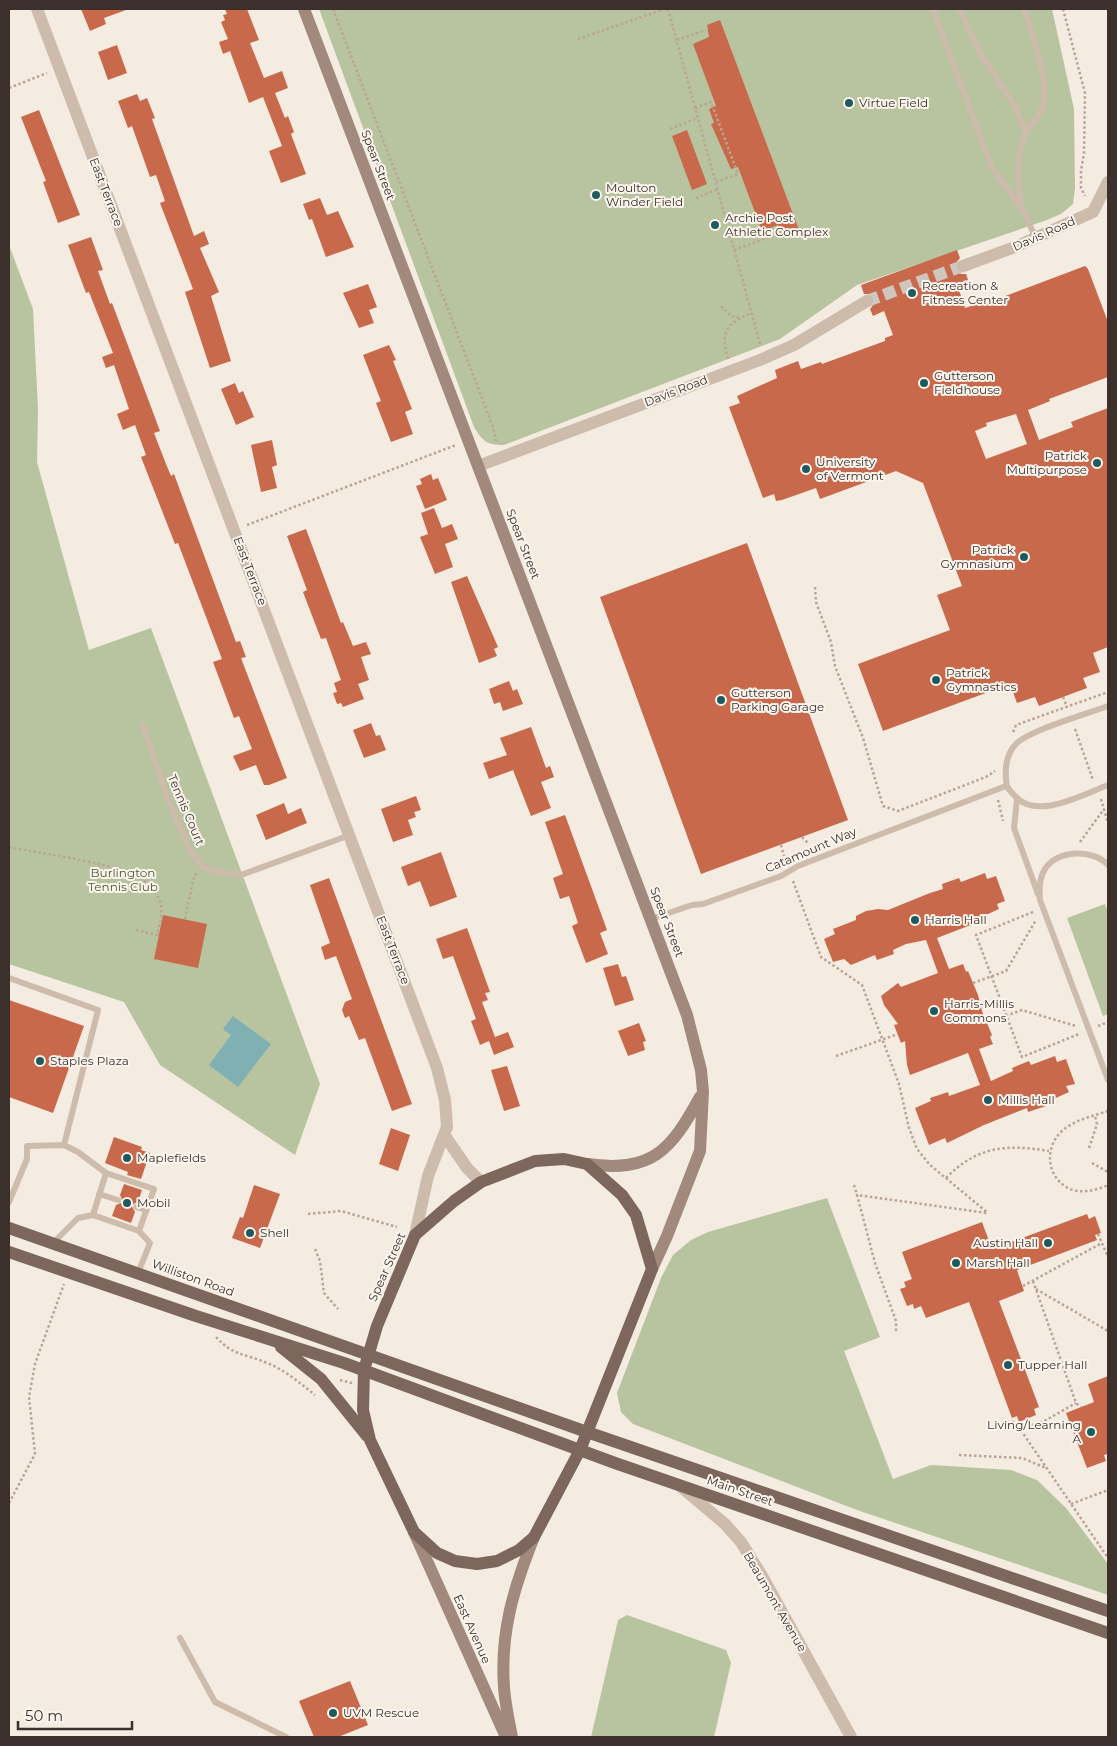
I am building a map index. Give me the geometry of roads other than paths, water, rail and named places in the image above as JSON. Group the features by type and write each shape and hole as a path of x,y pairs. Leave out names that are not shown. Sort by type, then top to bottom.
{"main road":[{"name":"Spear Street","path":"304,9 687,1014 701,1070 703,1092 700,1151 580,1450"},
{"name":"Spear Street","path":"368,1353 377,1326 415,1235 454,1200 481,1182 508,1169 535,1161 564,1159 602,1166 629,1165 654,1157 674,1141 703,1092"},
{"path":"587,1164 622,1195 636,1215 652,1269"},
{"name":"Williston Road","path":"9,1228 368,1353"},
{"path":"9,1252 364,1370"},
{"path":"270,1340 321,1379 370,1440"},
{"name":"East Avenue","path":"368,1353 364,1370 363,1410 370,1440 414,1532 506,1737"},
{"name":"Main Street","path":"368,1353 587,1432 1108,1611"},
{"name":"Main Street","path":"364,1370 580,1450 1108,1632"},
{"name":"East Avenue","path":"512,1737 504,1688 504,1642 514,1588 534,1537 580,1450"},
{"name":"East Avenue","path":"414,1532 437,1554 455,1561 477,1564 497,1561 519,1550 534,1537"}],"street":[{"name":"East Terrace","path":"37,9 437,1068 445,1100 447,1121 445,1136 428,1176 415,1235"},
{"name":"Davis Road","path":"963,266 1036,238 1093,212 1108,182"},
{"name":"Davis Road","path":"478,466 764,358 794,345 867,301"},
{"path":"445,1136 467,1168 481,1182"},
{"name":"Beaumont Avenue","path":"678,1484 720,1520 741,1542 762,1576 851,1737"}],"lane":[{"path":"933,9 992,168 1022,209 1036,238"},
{"path":"960,9 978,51 1016,108 1026,134"},
{"path":"1022,209 1017,181 1026,134 1042,108 1045,90 1024,9"},
{"path":"1108,706 1028,736 1016,744 1008,756 1005,769 1006,786 1017,799 1030,806 1055,804 1108,785"},
{"name":"Tennis Court","path":"143,725 169,802 190,851 203,866 216,872 241,875 350,835"},
{"name":"Catamount Way","path":"651,919 692,905 704,904 763,883 798,866 875,835 1006,786"},
{"path":"1017,799 1014,828 1108,1080"},
{"path":"1040,900 1039,882 1045,868 1058,857 1072,854 1091,855 1108,865"},
{"path":"9,978 98,1010 64,1145"},
{"path":"9,1202 26,1159 27,1146 64,1145 78,1152 106,1174 154,1189 139,1230"},
{"path":"93,1215 106,1174"},
{"path":"99,1194 118,1200"},
{"path":"136,1206 146,1210"},
{"path":"52,1243 78,1218 93,1215 139,1230 150,1243 138,1273"},
{"path":"180,1638 215,1702 286,1737"}],"water":[{"path":"233,1016 271,1044 238,1087 209,1065 231,1035 223,1029"}],"tunnel":[{"path":"867,301 963,266"}],"place":[{"name":"Virtue Field","path":"849,103"},
{"name":"Moulton Winder Field","path":"596,195"},
{"name":"Archie Post Athletic Complex","path":"715,225"},
{"name":"Recreation & Fitness Center","path":"912,293"},
{"name":"Gutterson Fieldhouse","path":"924,383"},
{"name":"Patrick Multipurpose","path":"1097,463"},
{"name":"University of Vermont","path":"806,469"},
{"name":"Patrick Gymnasium","path":"1024,557"},
{"name":"Patrick Gymnastics","path":"936,680"},
{"name":"Gutterson Parking Garage","path":"721,700"},
{"name":"Harris Hall","path":"915,920"},
{"name":"Harris-Millis Commons","path":"934,1011"},
{"name":"Staples Plaza","path":"40,1061"},
{"name":"Millis Hall","path":"988,1100"},
{"name":"Maplefields","path":"127,1158"},
{"name":"Mobil","path":"127,1203"},
{"name":"Shell","path":"250,1233"},
{"name":"Austin Hall","path":"1048,1243"},
{"name":"Marsh Hall","path":"956,1263"},
{"name":"Tupper Hall","path":"1008,1365"},
{"name":"Living/Learning A","path":"1091,1432"},
{"name":"UVM Rescue","path":"333,1713"}],"park label":[{"name":"Burlington Tennis Club","path":"123,880"}]}
